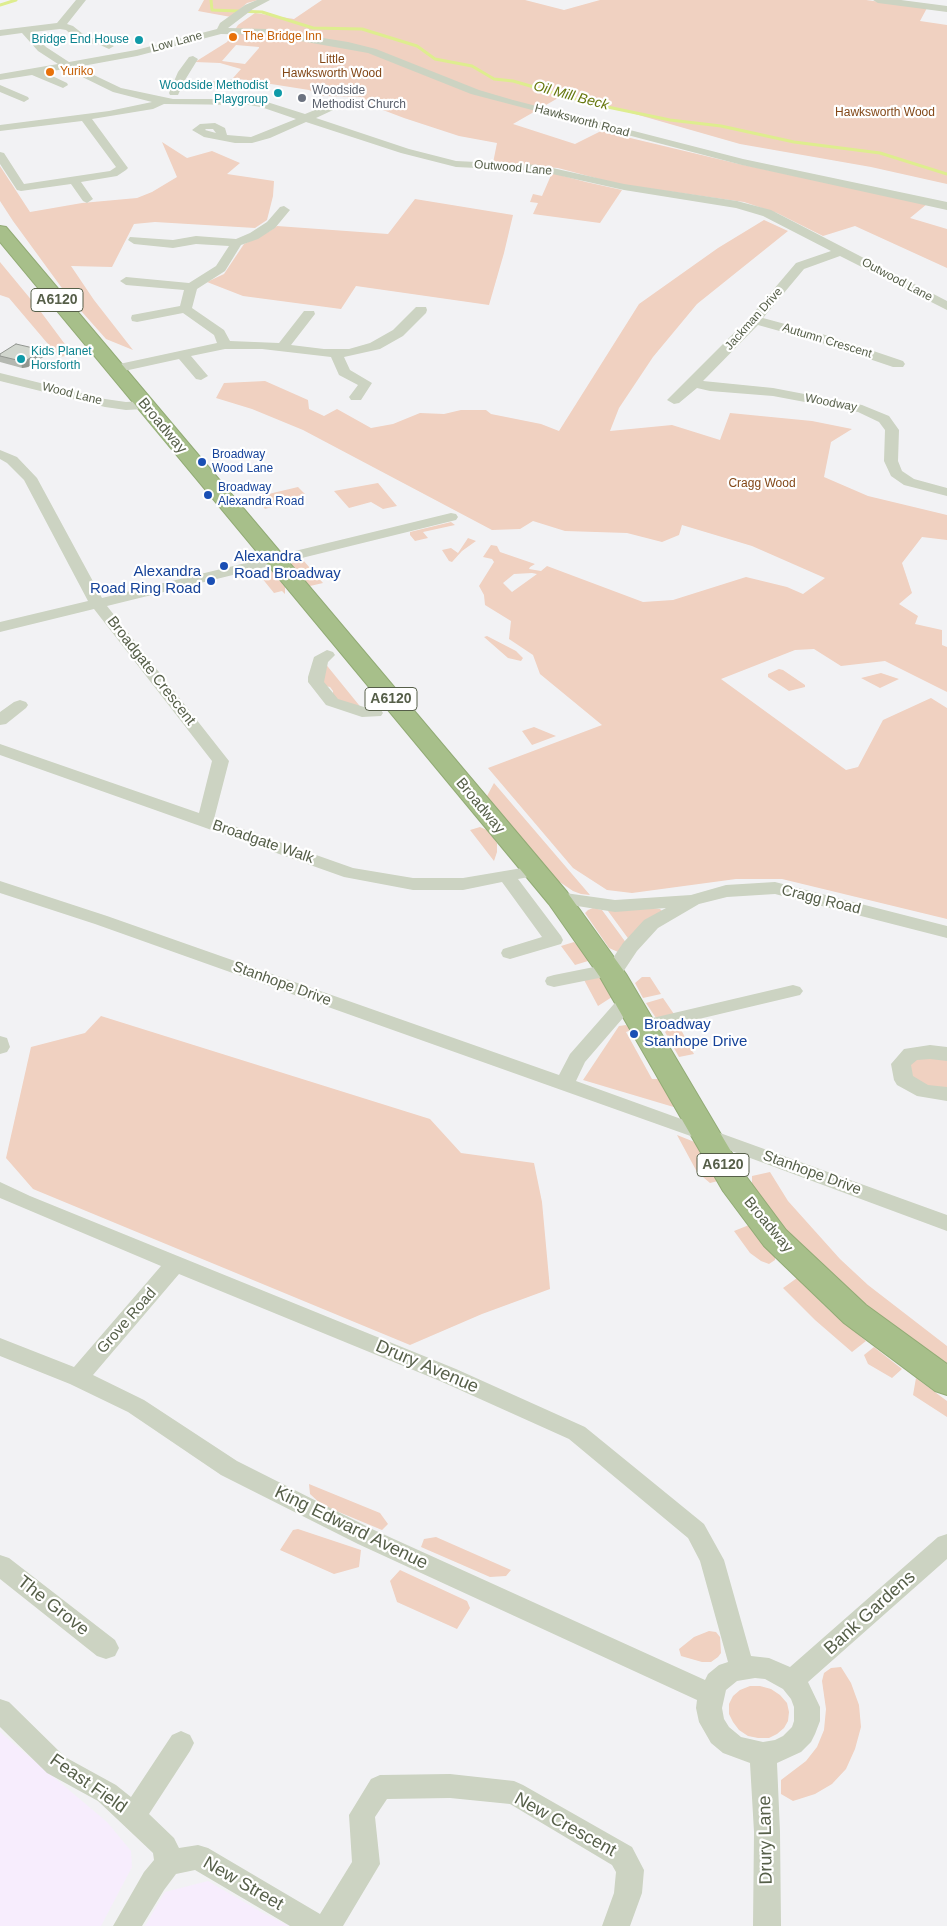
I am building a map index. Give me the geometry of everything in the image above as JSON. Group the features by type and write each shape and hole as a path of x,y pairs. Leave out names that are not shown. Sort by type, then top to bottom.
{"highway":[{"name":"Broadway","path":"0,231 558,898 611,972 734,1183 775,1238 855,1314 947,1382"}],"street":[{"path":"60,26 81,0"},
{"path":"878,0 947,8"},
{"name":"Low Lane","path":"0,76 137,53 221,31 224,24 252,6"},
{"path":"0,33 60,26 69,28 85,41 100,42 109,46"},
{"path":"25,30 42,49 69,64"},
{"name":"Hawksworth Road","path":"221,31 267,32 348,45 380,53 475,92 509,102 742,162 947,206"},
{"path":"0,128 85,117 153,106 168,101 179,83 183,72 199,53 193,37"},
{"name":"Outwood Lane","path":"69,64 72,68 117,90 168,101 256,103 405,151 456,164 539,168 624,187 736,205 767,213 947,306"},
{"path":"32,71 63,85"},
{"path":"179,83 205,85 239,82"},
{"path":"0,88 24,99"},
{"path":"222,137 235,140 252,140 266,136 342,102"},
{"path":"0,155 21,188 113,174 122,168 85,117"},
{"path":"74,180 87,199"},
{"path":"134,240 173,244 196,240 237,243 254,236 271,225 284,210"},
{"path":"126,281 191,287 221,268 237,243"},
{"name":"Jackman Drive","path":"674,400 755,320 800,266 841,251"},
{"path":"191,287 186,302 186,309 198,320 219,333 225,345"},
{"path":"137,318 186,309"},
{"path":"398,313 417,313"},
{"path":"115,369 225,345 245,344 336,354 349,353 375,346 398,333 417,313"},
{"path":"283,347 308,314"},
{"name":"Autumn Crescent","path":"755,320 824,338 898,364"},
{"path":"336,354 344,372 366,385 356,397"},
{"path":"182,355 201,376"},
{"name":"Wood Lane","path":"0,376 105,403 126,406 144,405"},
{"name":"Woodway","path":"694,382 710,387 773,392 862,410 884,420 892,430 891,461 896,473 909,482 947,492"},
{"name":"Broadgate Crescent","path":"0,454 12,460 30,478 97,603 222,761 205,822"},
{"path":"0,627 451,517"},
{"path":"327,655 320,660 316,682 332,702 362,712 375,713"},
{"path":"0,720 20,705"},
{"name":"Broadgate Walk","path":"0,749 350,873 412,884 463,884 534,871"},
{"path":"506,876 554,940"},
{"name":"Stanhope Drive","path":"0,886 102,920 706,1134 947,1223"},
{"name":"Cragg Road","path":"558,898 615,906 693,900 726,891 775,888 947,932"},
{"name":"Cragg Road","path":"611,972 651,924 693,900"},
{"path":"510,953 582,932"},
{"path":"554,981 611,972"},
{"path":"644,1026 793,991"},
{"path":"564,1084 577,1059 628,1000"},
{"path":"0,1042 0,1047"},
{"path":"947,1054 930,1052 911,1054 901,1064 904,1080 924,1090 947,1094"},
{"name":"Drury Avenue","path":"0,1189 23,1201 439,1372 578,1433 696,1532 712,1560 742,1668"},
{"name":"Grove Road","path":"78,1378 176,1263"},
{"name":"King Edward Avenue","path":"0,1347 78,1378 136,1406 229,1468 366,1538 711,1694"},
{"name":"Bank Gardens","path":"792,1681 947,1544"},
{"name":"The Grove","path":"0,1565 106,1648"},
{"path":"742,1668 769,1668 792,1681 802,1693 807,1707 807,1721 802,1734 792,1744 779,1751 763,1754 747,1751 732,1745 720,1735 710,1715 711,1694 718,1682 728,1673 742,1668"},
{"name":"Feast Field","path":"0,1710 56,1765 107,1793 133,1816"},
{"path":"127,1926 154,1881 168,1864 165,1847 133,1816 181,1743"},
{"name":"Drury Lane","path":"763,1754 767,1926"},
{"name":"New Crescent","path":"328,1926 366,1864 362,1815 380,1787 440,1786 514,1793 622,1856 630,1870 628,1893 616,1926"},
{"name":"New Street","path":"168,1864 198,1857 316,1926"}],"shaded area":[{"path":"0,1732 107,1822 131,1851 132,1867 101,1926 0,1926"},
{"path":"208,1881 289,1926 145,1926 165,1892"}],"green space":[{"path":"204,0 258,0 247,3 231,17 198,11"},
{"path":"322,0 525,0 564,10 600,0 866,0 927,8 920,21 947,25 947,184 871,167 740,144 565,94 513,124 575,144 601,131 739,164 927,204 910,218 947,229 947,268 855,226 823,236 777,213 744,202 618,184 558,168 493,163 497,143 459,136 404,118 362,102 361,97 321,96 309,90 233,78 241,69 220,63 195,62 227,42 238,25 255,13 294,19","holes":["236,45 259,47 245,64 222,61"]},
{"path":"162,142 187,158 212,151 240,163 227,174 274,181 273,196 267,220 255,228 155,222 134,224 112,267 71,266 94,300 133,350 106,339 67,295 13,221 0,201 0,166 30,212 82,203 137,198 152,192 177,177"},
{"path":"552,173 622,190 600,223 533,214 538,203 530,202 533,194 542,196"},
{"path":"415,199 513,215 489,305 356,286 341,309 243,296 207,282 224,274 244,244 277,226 388,234"},
{"name":"Cragg Wood","path":"764,220 788,231 697,304 653,357 619,408 610,431 672,425 720,440 730,413 812,421 852,429 831,442 824,477 868,496 947,515 947,540 922,537 902,563 912,593 899,604 918,616 915,624 942,630 942,645 947,647 947,692 885,661 841,666 814,649 795,650 721,679 846,770 858,767 883,720 931,698 947,708 947,919 782,879 736,879 632,893 607,890 573,868 488,768 602,725 540,674 533,655 509,639 511,621 485,605 484,595 479,586 494,562 492,559 483,557 491,545 497,546 500,552 535,564 529,569 541,571 547,566 643,602 673,600 746,577 787,587 803,594 825,578 752,546 682,525 679,535 662,542 627,533 565,531 533,521 520,529 492,530 303,430 252,409 216,398 224,383 265,381 308,400 309,409 324,416 337,409 371,428 393,424 420,413 444,414 461,410 486,410 491,414 541,424 559,431 639,304 718,248","holes":["514,574 537,574 512,592 503,583"]},
{"path":"0,262 73,355 59,357 9,298 0,295"},
{"path":"378,483 397,506 383,509 371,502 349,508 334,491"},
{"path":"298,487 305,494 279,501 281,504 265,509 256,497"},
{"path":"451,522 455,525 423,532 428,538 415,541 410,535 410,532"},
{"path":"468,538 476,541 462,551 452,562 449,561 442,550 451,548 458,553"},
{"path":"303,560 323,583 310,586 305,584 290,566 292,563"},
{"path":"267,569 271,570 285,587 285,594 282,591 274,593 257,572"},
{"path":"487,636 516,651 523,658 521,661 508,658 484,637"},
{"path":"324,662 363,710 333,700 333,691 330,687 321,685"},
{"path":"779,669 805,685 805,687 789,691 768,677 768,674"},
{"path":"881,673 899,679 880,688 861,678"},
{"path":"534,727 556,736 532,745 522,731"},
{"path":"494,783 590,895 573,891 551,876 489,801 487,796"},
{"path":"480,827 487,830 497,843 494,861 470,830"},
{"path":"593,908 602,910 627,944 618,952 609,948 585,913"},
{"path":"660,909 663,912 630,941 608,911"},
{"path":"574,942 586,954 588,961 575,965 561,946"},
{"path":"642,977 650,977 661,994 643,998 635,983"},
{"path":"583,978 602,978 612,997 598,1006"},
{"path":"663,998 676,1017 656,1018 646,1003"},
{"path":"101,1016 430,1119 461,1153 534,1163 542,1202 550,1289 482,1314 410,1345 33,1189 6,1158 31,1047 85,1033"},
{"path":"626,1025 632,1030 626,1032 652,1079 661,1079 677,1108 583,1080 619,1026"},
{"path":"679,1026 694,1054 679,1057 665,1032 668,1029"},
{"path":"916,1058 947,1058 947,1090 926,1087 913,1078 909,1066"},
{"path":"677,1135 697,1143 718,1181 710,1183 697,1172"},
{"path":"770,1172 788,1201 840,1259 868,1285 947,1346 947,1370 891,1330 779,1224 752,1185 752,1176"},
{"path":"749,1225 775,1255 775,1260 769,1264 750,1253 734,1231"},
{"path":"797,1278 829,1310 866,1341 852,1352 815,1320 783,1288"},
{"path":"874,1347 902,1369 892,1378 868,1364 864,1355"},
{"path":"916,1378 947,1401 947,1417 913,1395"},
{"path":"309,1484 380,1513 388,1524 382,1530 322,1505 310,1494"},
{"path":"298,1529 361,1550 359,1567 334,1574 280,1550 293,1530"},
{"path":"436,1537 511,1570 506,1576 490,1577 421,1547 424,1539"},
{"path":"400,1570 467,1601 470,1608 457,1629 397,1602 390,1581"},
{"path":"709,1631 716,1632 720,1637 721,1653 718,1657 711,1662 702,1662 681,1656 679,1649 694,1637"},
{"path":"841,1667 851,1683 859,1705 861,1727 855,1749 846,1769 832,1784 815,1794 793,1801 781,1794 781,1780 806,1761 817,1747 824,1730 826,1709 822,1681 824,1673 831,1668"},
{"path":"750,1686 771,1689 787,1703 788,1721 784,1728 769,1738 748,1736 739,1730 729,1714 729,1704 733,1696 740,1690"}],"building":[{"path":"16,344 42,350 27,360 21,361 0,356 0,354"}],"waterway":[{"name":"Oil Mill Beck","path":"0,5 16,0"},
{"name":"Oil Mill Beck","path":"211,0 212,10 262,12 313,28 362,29 417,46 435,59 472,66 494,79 513,81 593,104 670,120 721,126 794,142 880,153 947,174"}],"place":[{"name":"The Bridge Inn","path":"233,37"},
{"name":"Bridge End House","path":"139,40"},
{"name":"Yuriko","path":"50,72"},
{"name":"Woodside Methodist Playgroup","path":"278,93"},
{"name":"Woodside Methodist Church","path":"302,98"},
{"name":"Kids Planet Horsforth","path":"21,359"},
{"name":"Broadway Wood Lane","path":"202,462"},
{"name":"Broadway Alexandra Road","path":"208,495"},
{"name":"Alexandra Road Broadway","path":"224,566"},
{"name":"Alexandra Road Ring Road","path":"211,581"},
{"name":"Broadway Stanhope Drive","path":"634,1034"}],"park label":[{"name":"Little Hawksworth Wood","path":"332,67"},
{"name":"Hawksworth Wood","path":"885,113"}]}
